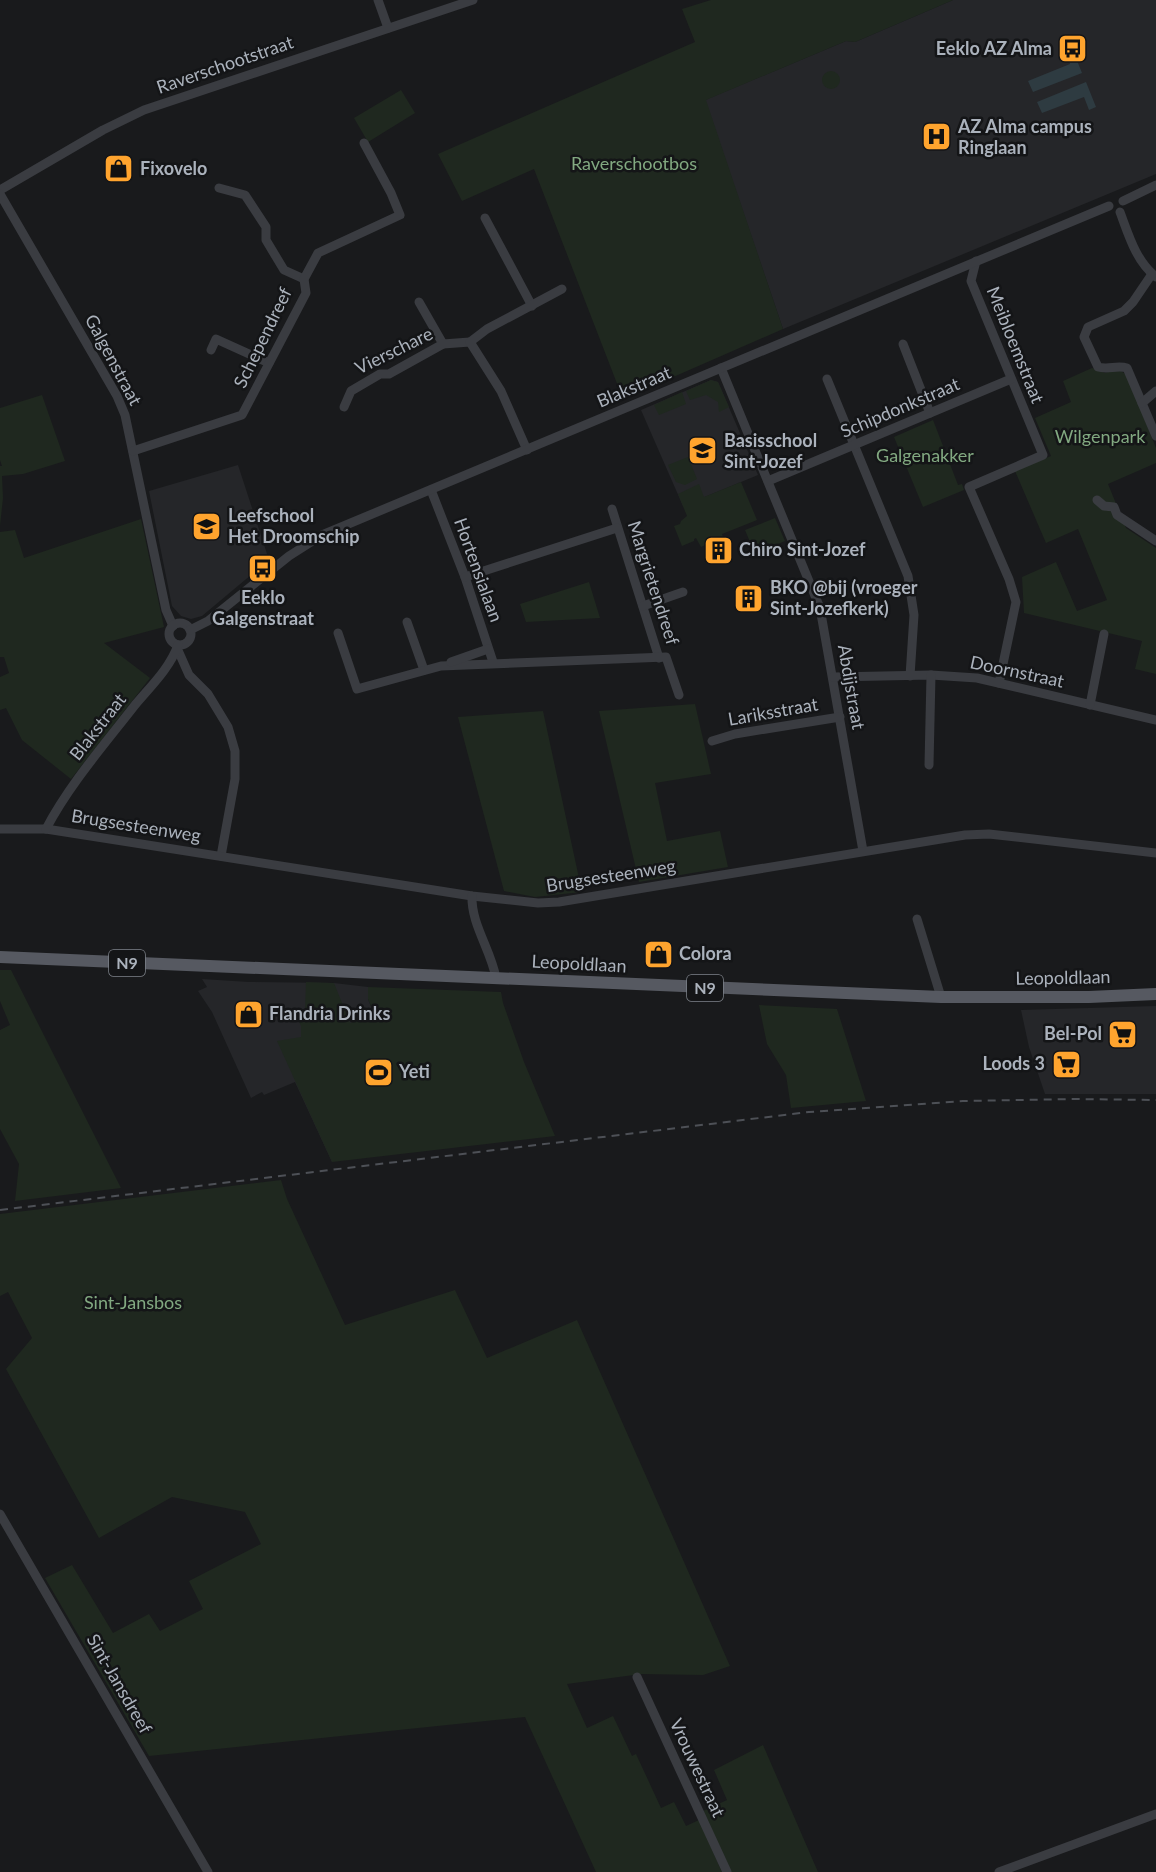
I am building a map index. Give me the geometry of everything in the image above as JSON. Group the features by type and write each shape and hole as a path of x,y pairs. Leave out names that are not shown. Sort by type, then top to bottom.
{"main road":[{"name":"Leopoldlaan","path":"0,957 941,997 1089,997 1156,994"}],"street":[{"path":"378,0 388,28"},
{"name":"Raverschootstraat","path":"0,192 103,130 144,110 473,0"},
{"name":"Schependreef","path":"133,451 242,415 306,292 304,279 318,253 400,214 364,143"},
{"path":"1120,212 1112,211 1109,206 1114,198 1123,201 1156,185"},
{"path":"219,188 245,195 266,227 266,240 284,270 304,279"},
{"name":"Galgenstraat","path":"0,192 117,396 125,415 166,610 173,626"},
{"path":"1120,212 1125,207 1123,201"},
{"name":"Blakstraat","path":"190,630 208,621 289,556 322,535 1109,206"},
{"path":"1120,212 1139,258 1154,276 1124,311 1088,327 1084,337 1098,367 1127,368 1156,436"},
{"path":"485,218 532,306"},
{"name":"Meibloemstraat","path":"971,280 976,261"},
{"name":"Meibloemstraat","path":"955,270 971,280 1042,455 969,487 1009,579 1016,602 999,683"},
{"path":"527,450 501,391 470,342 487,330 562,289"},
{"path":"418,302 443,344"},
{"path":"211,350 216,339 269,363"},
{"name":"Vierschare","path":"344,407 351,391 380,374 389,374 443,344 470,342"},
{"path":"903,344 930,413"},
{"name":"Abdijstraat","path":"721,368 820,608 863,851"},
{"path":"827,379 908,576 914,615 910,676"},
{"name":"Schipdonkstraat","path":"768,481 1011,379"},
{"path":"1142,403 1156,391"},
{"name":"Hortensialaan","path":"431,490 465,577 493,662"},
{"path":"1097,500 1104,506 1114,507 1117,515 1156,540"},
{"name":"Margrietendreef","path":"612,509 659,658 666,657 679,695"},
{"path":"465,577 617,528"},
{"path":"643,606 683,592"},
{"path":"407,622 424,670"},
{"path":"177,647 189,641 190,630 180,623 170,629 169,637 177,647 186,671 208,694 228,727 235,751 235,779 221,856"},
{"path":"338,633 357,689 441,666 488,649"},
{"path":"1090,705 1104,634"},
{"name":"Blakstraat","path":"46,829 106,742 162,673 177,647"},
{"path":"441,666 493,662 659,658"},
{"path":"929,765 932,675"},
{"name":"Doornstraat","path":"833,676 932,675 977,678 1156,720"},
{"name":"Lariksstraat","path":"712,741 735,734 840,717"},
{"name":"Brugsesteenweg","path":"0,829 46,829 472,896 538,903 559,902 948,837 989,834 1156,853"},
{"path":"472,896 472,912 493,962 496,978"},
{"path":"917,918 941,997"},
{"name":"Sint-Jansdreef","path":"0,1514 208,1872"},
{"name":"Vrouwestraat","path":"637,1677 727,1872"},
{"path":"999,1872 1156,1814"}],"shaded area":[{"name":"AZ Alma campus Ringlaan","path":"953,0 1156,0 1156,174 783,329 705,100 846,41 855,42"},
{"path":"1072,48 1082,73 1033,92 1028,81 1070,64 1065,50"},
{"path":"1086,82 1096,107 1089,110 1084,97 1042,113 1037,102"},
{"name":"Basisschool Sint-Jozef","path":"711,380 718,382 758,475 683,506 641,410"},
{"name":"Leefschool Het Droomschip","path":"238,465 269,560 202,616 191,619 181,616 172,606 149,491"},
{"path":"202,979 334,983 368,987 368,999 379,1026 332,1162 295,1082 264,1095 262,1092 251,1098 212,1012 198,991 207,987"},
{"path":"1156,1006 1156,1094 1045,1094 1029,1047 1021,1010"}],"green space":[{"name":"Raverschootbos","path":"711,0 953,0 855,42 846,41 706,100 783,329 623,399 534,169 462,201 438,154 695,42 682,9"},
{"path":"831,71 837,74 840,80 837,86 831,89 825,86 822,80 825,74"},
{"path":"401,90 415,113 368,142 354,118"},
{"name":"Wilgenpark","path":"1092,368 1105,373 1120,370 1127,376 1156,448 1156,463 1108,484 1126,528 1156,548 1156,674 1135,669 1142,641 1024,613 1022,577 1056,562 1077,611 1107,600 1078,529 1046,543 1015,471 1051,456 1035,418 1071,402 1063,381"},
{"path":"711,380 718,382 729,407 719,412 718,402 706,395 690,400 686,391"},
{"path":"682,392 686,404 659,415 654,405"},
{"path":"42,395 65,461 23,474 2,476 3,498 0,526 0,466 2,466 0,408"},
{"name":"Galgenakker","path":"933,420 958,485 962,484 964,490 923,507 894,437"},
{"path":"688,457 697,479 685,485 676,482 668,465"},
{"path":"741,482 757,520 722,534 723,537 701,547 696,538 682,546 674,526 680,524 687,516 678,494 699,484 704,497"},
{"path":"775,518 785,541 755,554 745,530"},
{"path":"141,519 164,627 104,643 150,678 71,779 22,740 6,708 0,710 0,677 9,673 4,657 0,657 0,532 15,530 24,558"},
{"path":"589,582 600,618 526,622 520,604"},
{"path":"695,704 711,774 655,783 667,841 720,831 728,867 639,882 599,711"},
{"path":"543,711 582,892 535,897 504,891 458,717"},
{"path":"0,970 11,970 121,1188 15,1201 19,1164 0,1129 0,1030 10,1025 0,1001"},
{"path":"306,982 334,983 350,1023 374,1013 368,999 368,987 501,992 524,1062 555,1136 332,1162 277,1041 301,1037 301,1026 296,1015 305,1011"},
{"path":"759,1005 837,1009 866,1101 791,1108 786,1075 767,1044"},
{"name":"Sint-Jansbos","path":"281,1180 287,1199 345,1325 455,1290 487,1358 577,1320 730,1666 703,1675 641,1674 567,1684 587,1728 613,1716 632,1756 636,1754 661,1808 674,1802 686,1826 699,1820 722,1872 596,1872 525,1717 149,1756 45,1578 72,1565 113,1633 149,1614 160,1631 203,1609 189,1581 261,1544 245,1512 172,1497 99,1538 6,1369 32,1338 8,1292 0,1296 0,1214"},
{"path":"763,1745 818,1872 731,1872 703,1811 727,1800 714,1770"}],"railway":[{"path":"0,1210 809,1112 963,1101 1156,1100"}],"place":[{"name":"Eeklo AZ Alma","path":"1073,49"},
{"name":"AZ Alma campus Ringlaan","path":"937,137"},
{"name":"Fixovelo","path":"119,169"},
{"name":"Basisschool Sint-Jozef","path":"703,451"},
{"name":"Leefschool Het Droomschip","path":"207,526"},
{"name":"Chiro Sint-Jozef","path":"718,550"},
{"name":"Eeklo Galgenstraat","path":"263,569"},
{"name":"BKO @bij (vroeger Sint-Jozefkerk)","path":"749,598"},
{"name":"Colora","path":"658,954"},
{"name":"Flandria Drinks","path":"248,1014"},
{"name":"Bel-Pol","path":"1123,1034"},
{"name":"Loods 3","path":"1066,1064"},
{"name":"Yeti","path":"378,1072"}]}
